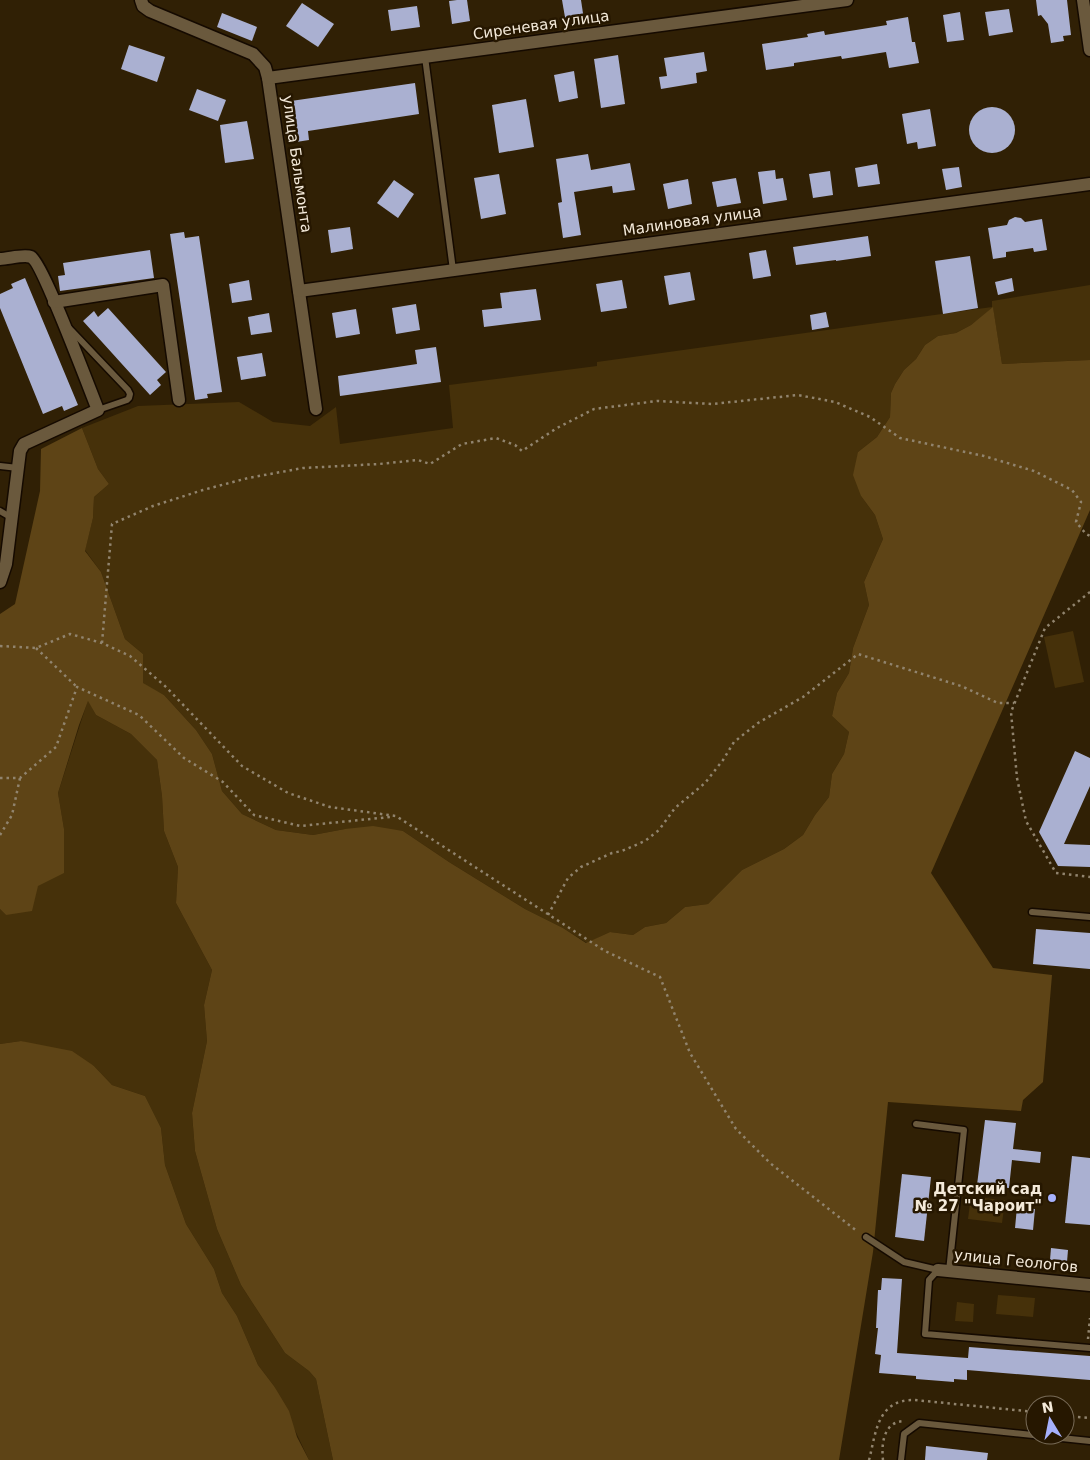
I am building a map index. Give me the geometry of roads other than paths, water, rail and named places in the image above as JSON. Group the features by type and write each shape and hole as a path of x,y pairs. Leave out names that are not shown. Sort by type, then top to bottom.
{"street":[{"name":"улица Бальмонта","path":"141,0 143,6 150,11 253,54 265,67 316,409"},
{"name":"Сиреневая улица","path":"268,78 847,0"},
{"path":"1083,0 1090,50"},
{"name":"Малиновая улица","path":"299,291 1090,184"},
{"path":"0,259 24,256 31,257 37,263 98,410 24,444 20,451 6,564 0,582"},
{"path":"54,302 163,285 179,400"},
{"name":"улица Геологов","path":"943,1271 1090,1285"}],"lane":[{"path":"424,57 453,270"},
{"path":"62,322 130,394 127,400 98,410"},
{"path":"0,466 18,468"},
{"path":"0,511 12,518"},
{"path":"1032,912 1090,917"},
{"path":"916,1124 964,1130 943,1271 929,1280 925,1334 1089,1348"},
{"path":"866,1238 904,1262 943,1271"},
{"path":"901,1460 904,1434 919,1423 1090,1442"}],"place":[{"name":"Детский сад № 27 \"Чароит\"","path":"1052,1198"}]}
